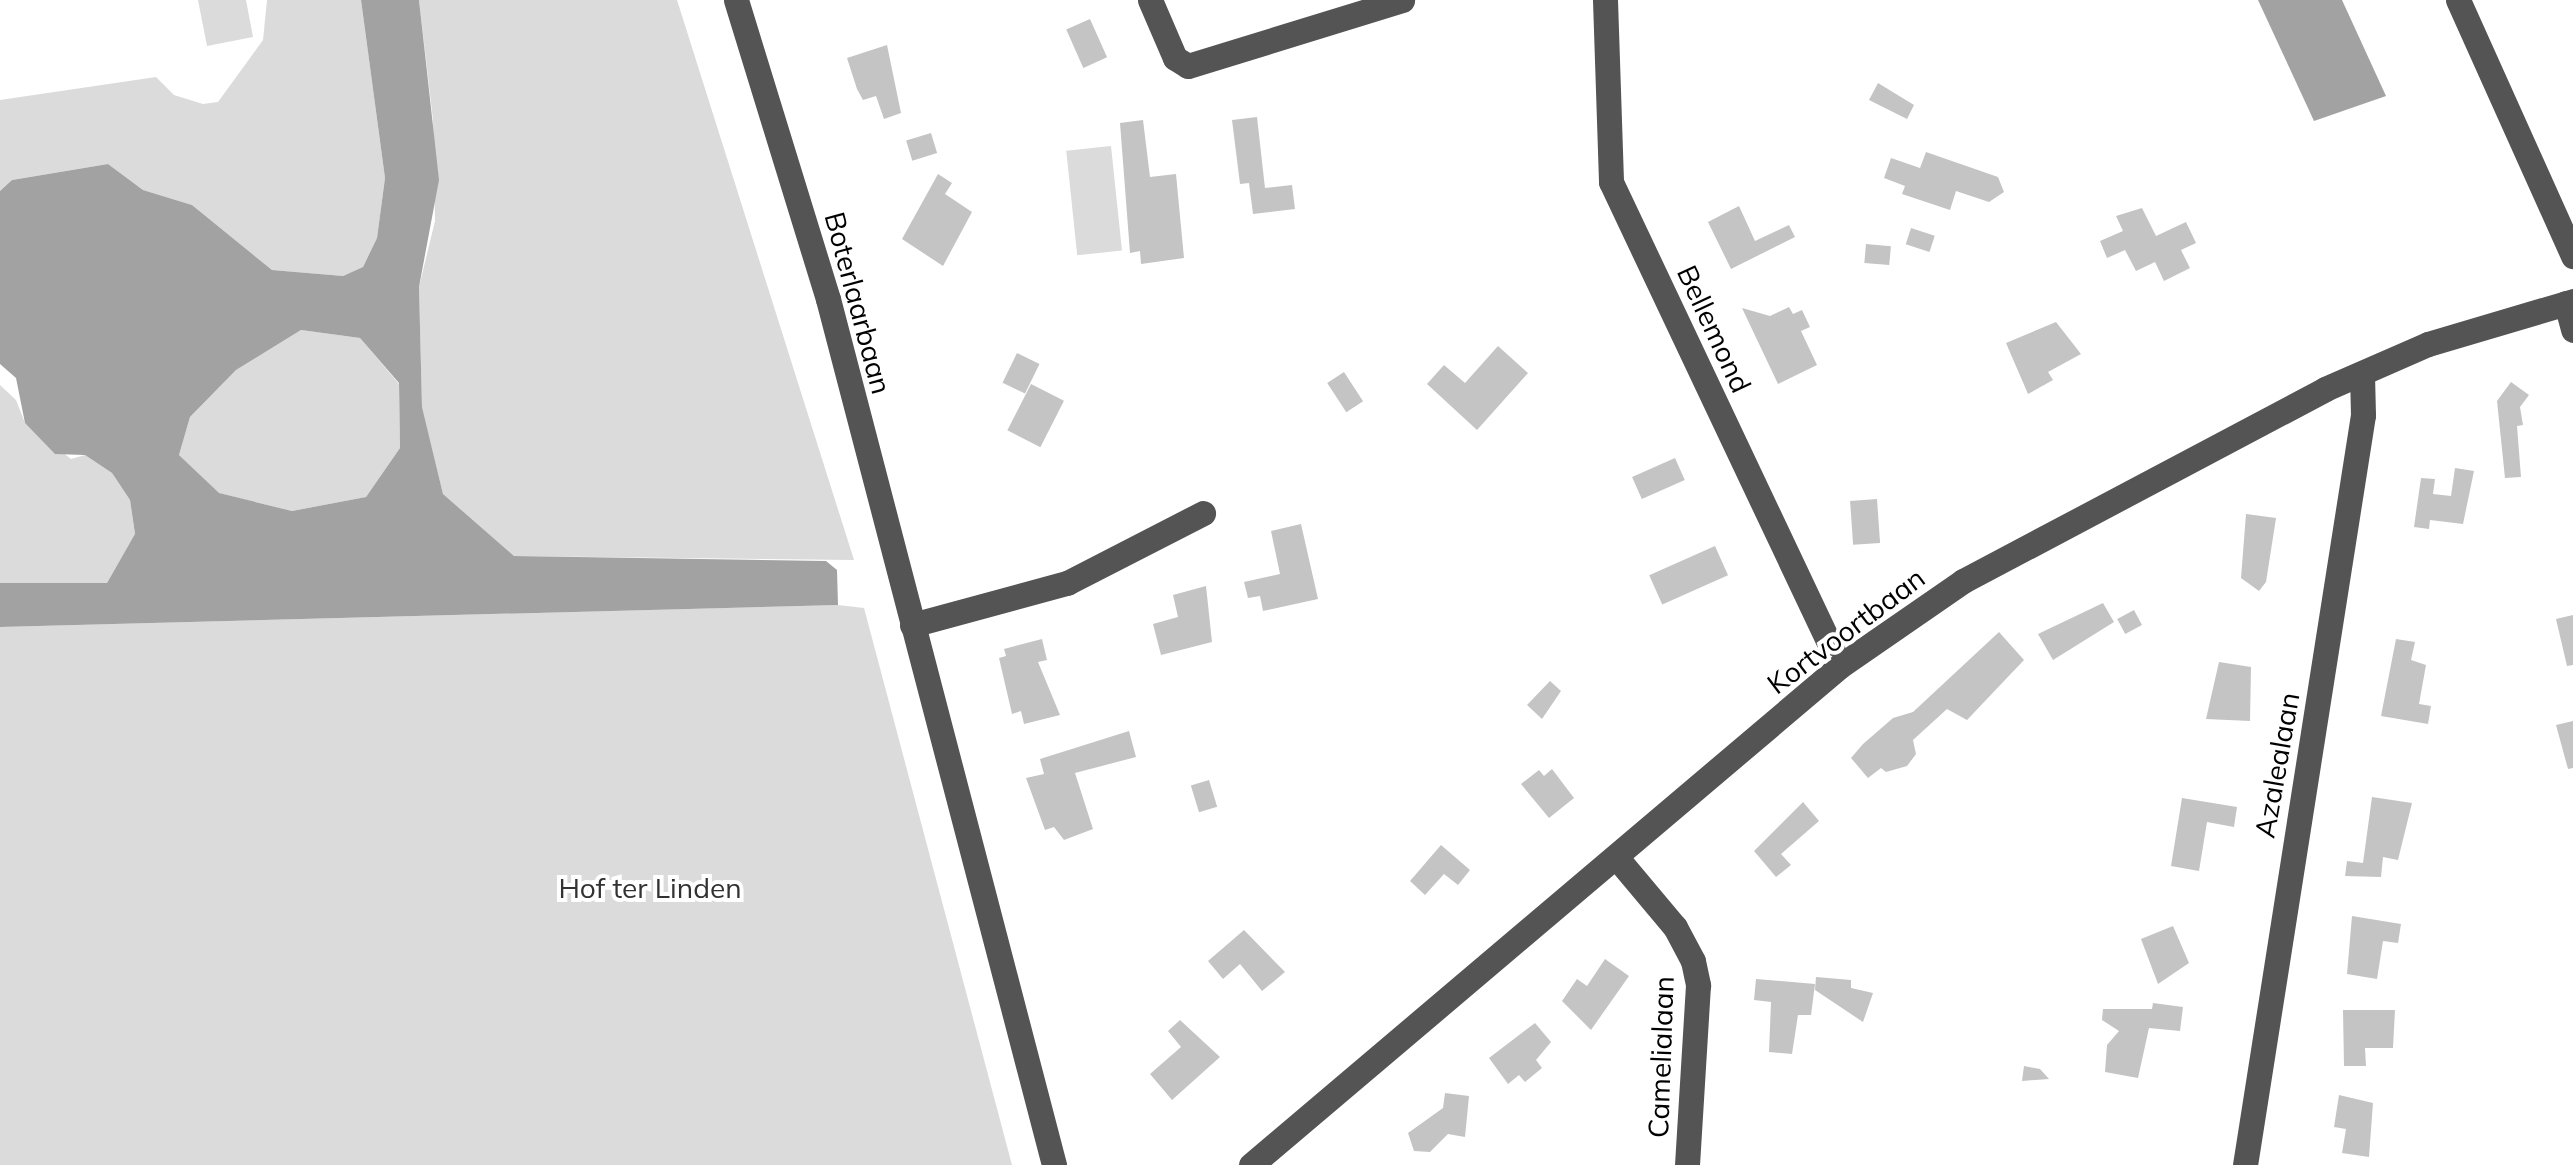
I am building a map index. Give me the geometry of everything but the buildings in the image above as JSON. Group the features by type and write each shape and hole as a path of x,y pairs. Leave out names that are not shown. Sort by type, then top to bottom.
{"street":[{"name":"Boterlaarbaan","path":"736,0 796,185 1054,1165"},
{"path":"1150,0 1175,58 1188,66 1402,0"},
{"name":"Bellemond","path":"1605,0 1612,182 1840,666"},
{"path":"2458,0 2573,256"},
{"path":"2569,302 2573,330"},
{"name":"Kortvoortbaan","path":"1251,1165 1840,666 1963,581 2262,418 2428,344 2569,302"},
{"name":"Azalealaan","path":"2245,1165 2363,415 2362,374"},
{"path":"912,625 1067,583 1203,513"},
{"name":"Camelialaan","path":"1617,858 1675,927 1693,961 1698,985 1687,1165"}],"green space":[{"path":"198,0 246,0 253,37 207,46"},
{"path":"267,0 361,0 385,178 377,238 363,267 343,276 272,270 192,205 143,190 108,164 12,180 0,191 0,100 156,77 174,95 203,104 218,102 263,40"},
{"path":"419,0 677,0 854,560 514,556 443,494 422,408 419,287 435,221 433,120"},
{"path":"1111,146 1122,250 1077,255 1066,151"},
{"path":"301,330 360,338 399,384 400,448 366,497 292,511 218,493 179,455 190,417 236,370"},
{"path":"0,385 16,400 25,423 71,459 85,455 112,473 130,500 135,535 107,583 0,583"},
{"name":"Hof ter Linden","path":"838,605 864,608 1012,1165 0,1165 0,627"}],"shaded area":[{"path":"361,0 419,0 439,180 419,287 422,407 443,494 514,556 826,561 837,570 838,605 0,627 0,583 107,583 135,534 130,500 112,473 85,455 55,454 25,423 16,378 0,364 0,191 12,180 108,164 143,190 192,205 272,270 343,276 363,267 377,238 385,178","holes":["301,330 360,338 399,383 400,448 366,497 292,511 219,493 179,455 190,417 236,370"]},
{"path":"2258,0 2342,0 2386,96 2314,121"}]}
